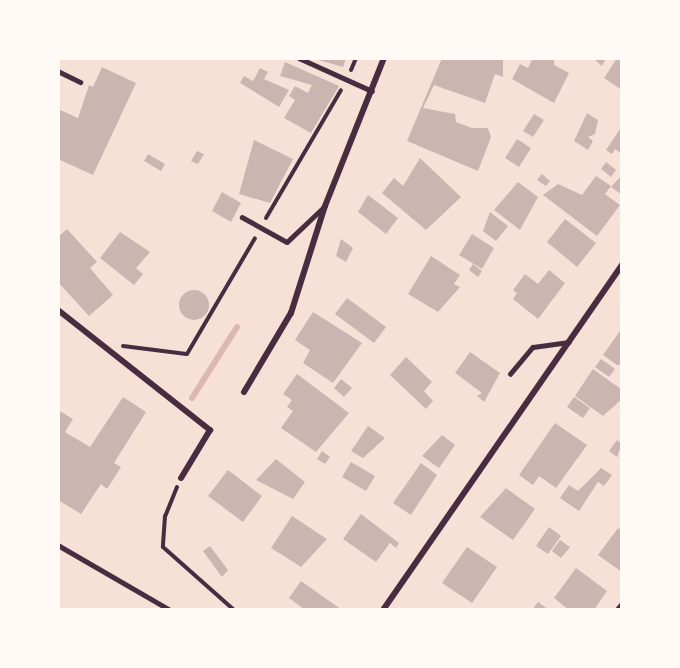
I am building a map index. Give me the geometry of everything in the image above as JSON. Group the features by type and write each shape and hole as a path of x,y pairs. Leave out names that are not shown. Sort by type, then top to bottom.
{"street":[{"path":"244,392 291,313 325,206 384,58"},
{"path":"383,609 621,265"},
{"path":"58,310 210,430 181,478"},
{"path":"618,609 621,605"}],"lane":[{"path":"299,58 372,91"},
{"path":"58,71 81,82"},
{"path":"242,217 287,242 325,206"},
{"path":"510,374 533,347 569,342"},
{"path":"58,545 171,609"}],"path":[{"path":"112,58 119,58"},
{"path":"261,227 356,58"},
{"path":"105,346 142,345 187,354 253,240"},
{"path":"181,478 165,516 163,547 234,609"}],"building":[{"path":"312,58 346,58 343,67"},
{"path":"442,58 503,58 503,77 495,74 485,103 434,85 423,108 455,114 456,122 472,128 488,128 491,137 478,171 407,141"},
{"path":"533,58 554,58 554,65 569,73 554,103 512,79 520,64 528,68"},
{"path":"593,58 603,58 605,60 602,66"},
{"path":"617,58 622,58 622,90 604,78"},
{"path":"285,62 339,86 311,133 284,118 295,100 289,96 295,86 308,93 312,85 280,76"},
{"path":"102,67 136,83 93,175 58,159 58,109 78,118 89,85 93,87"},
{"path":"260,68 268,72 264,79 289,90 279,107 240,83 244,76 253,81"},
{"path":"587,113 598,120 595,134 588,137 593,141 588,150 574,141"},
{"path":"534,114 544,120 533,137 523,131"},
{"path":"622,126 622,154 615,149 612,154 606,150"},
{"path":"517,139 531,148 519,167 505,158"},
{"path":"254,140 293,159 270,203 239,194"},
{"path":"197,151 204,154 198,164 191,161"},
{"path":"148,154 165,164 161,171 144,161"},
{"path":"420,158 461,197 426,230 382,193 394,178 403,186"},
{"path":"606,162 616,170 611,177 601,169"},
{"path":"542,174 550,181 546,186 537,180"},
{"path":"622,175 622,195 611,187"},
{"path":"596,176 611,186 605,194 620,205 597,236 543,195 558,184 582,195"},
{"path":"518,182 538,197 520,230 494,210"},
{"path":"222,192 241,203 231,222 212,211"},
{"path":"368,195 398,218 386,234 358,212"},
{"path":"490,212 508,226 496,241 483,231"},
{"path":"565,219 596,243 577,267 547,242"},
{"path":"67,229 97,262 90,268 113,295 89,316 58,282 58,237"},
{"path":"120,232 150,252 136,268 143,274 134,285 100,258"},
{"path":"472,234 494,248 482,269 459,255"},
{"path":"341,239 353,248 346,262 336,256"},
{"path":"431,256 460,275 454,284 460,287 438,312 408,294"},
{"path":"473,264 482,271 478,277 469,270"},
{"path":"549,270 565,283 538,319 513,299 517,293 513,290 525,274 538,284"},
{"path":"194,290 205,294 209,305 205,316 194,320 183,316 179,305 183,294"},
{"path":"347,298 386,327 374,343 335,314"},
{"path":"313,312 362,343 333,383 303,363 310,350 295,340"},
{"path":"622,328 622,364 617,365 603,355"},
{"path":"470,352 500,373 484,402 477,396 482,393 455,373"},
{"path":"406,357 432,382 424,391 433,401 426,409 390,375"},
{"path":"601,359 615,369 609,377 595,367"},
{"path":"593,369 622,390 622,399 603,416 575,396"},
{"path":"297,374 349,413 316,452 281,428 293,411 287,407 292,400 283,394"},
{"path":"341,379 352,388 344,397 334,388"},
{"path":"123,397 146,412 114,463 121,467 107,489 101,484 81,514 58,500 58,410 73,419 65,432 90,447"},
{"path":"574,397 590,408 583,418 567,407"},
{"path":"555,423 587,445 556,488 539,476 533,485 519,475"},
{"path":"368,426 385,438 363,458 351,451"},
{"path":"442,435 455,445 439,468 422,456"},
{"path":"617,440 622,444 617,457 609,451"},
{"path":"322,451 330,457 325,464 317,459"},
{"path":"276,459 305,482 293,499 256,480"},
{"path":"351,462 375,476 366,491 342,477"},
{"path":"421,463 437,475 411,515 393,503"},
{"path":"601,468 612,475 604,486 598,482 579,511 560,498 569,485 578,491"},
{"path":"228,470 262,496 243,522 208,496"},
{"path":"506,488 535,509 513,540 480,517"},
{"path":"361,514 399,543 396,548 390,543 376,562 343,539"},
{"path":"292,516 327,539 301,567 271,548"},
{"path":"549,527 561,536 548,554 536,546"},
{"path":"618,528 622,531 622,572 598,555"},
{"path":"560,540 570,547 561,558 552,551"},
{"path":"210,546 228,570 222,577 203,551"},
{"path":"467,547 497,567 472,603 442,583"},
{"path":"576,568 607,591 594,610 569,610 554,598"},
{"path":"301,581 342,610 305,610 289,598"},
{"path":"538,602 549,610 532,610"}],"waterway":[{"path":"192,398 237,327"}]}
